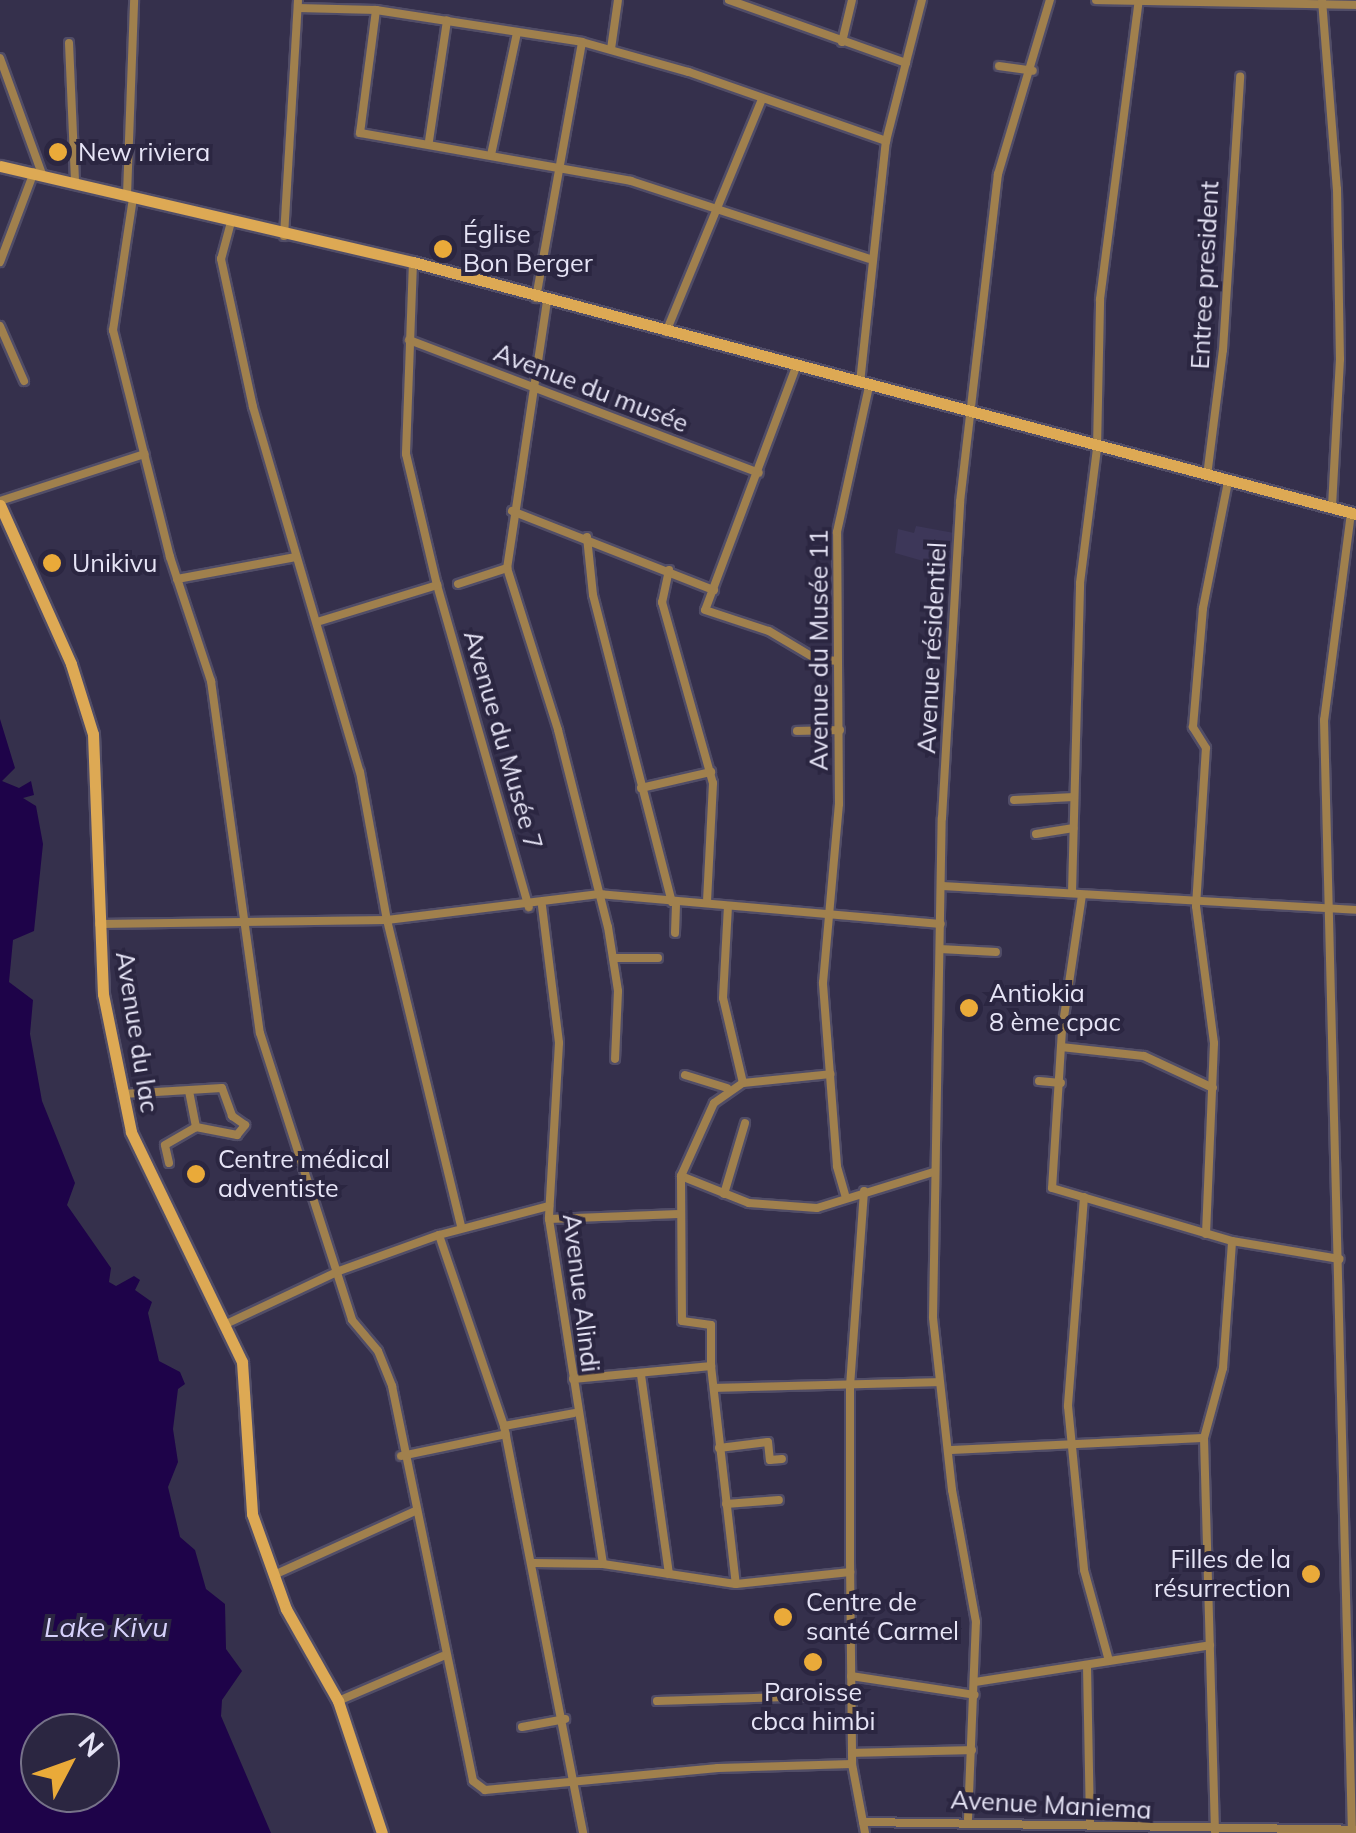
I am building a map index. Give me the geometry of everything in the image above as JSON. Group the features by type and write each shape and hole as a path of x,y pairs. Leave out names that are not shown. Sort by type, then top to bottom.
{"main road":[{"path":"0,166 284,236 412,262 1097,448 1354,513"},
{"name":"Avenue du lac","path":"0,503 71,664 93,734 98,924 122,1094 143,1161 226,1324 246,1393 252,1514 273,1576 338,1700 382,1833"}],"street":[{"path":"134,0 130,197 113,330 177,579 211,681 260,1033 356,1329 378,1351 392,1386 401,1456 473,1780 484,1790 718,1768 852,1764"},
{"path":"611,50 618,0"},
{"path":"730,0 906,63"},
{"path":"842,42 852,0"},
{"name":"Avenue du Musée 11","path":"846,1198 837,1166 824,984 840,730 837,532 865,384 870,259 886,142 922,0"},
{"name":"Avenue résidentiel","path":"968,1819 975,1695 974,1594 939,1382 933,1172 942,886 960,502 998,174 1033,71 1050,0"},
{"path":"1096,0 1356,5"},
{"path":"1072,893 1080,583 1097,448 1103,260 1139,2"},
{"path":"1322,2 1337,189 1340,358 1332,508"},
{"path":"284,236 298,4 376,10 582,42 886,142"},
{"path":"376,10 359,132 428,141 631,181 870,259"},
{"path":"428,141 446,20"},
{"path":"491,155 516,33"},
{"path":"582,42 556,167 506,568 558,730 599,894 613,958 615,1058"},
{"path":"69,43 75,183"},
{"path":"0,59 38,173 0,262"},
{"path":"999,66 1033,71"},
{"name":"Entree president","path":"1208,476 1223,350 1240,77"},
{"path":"666,332 761,102"},
{"path":"231,222 221,259 253,406 364,788 387,920 461,1227"},
{"name":"Avenue du Musée 7","path":"412,262 406,454 437,585 529,908"},
{"path":"0,326 24,381"},
{"name":"Avenue du musée","path":"409,340 759,474"},
{"path":"796,367 706,612 769,631 816,659 838,662"},
{"path":"0,503 145,454"},
{"path":"1206,1234 1214,1043 1196,906 1206,748 1193,730 1204,608 1228,482"},
{"path":"512,511 587,537 714,590"},
{"path":"1353,1831 1324,688 1354,513"},
{"path":"587,537 592,595 674,902 675,933"},
{"path":"177,579 296,558"},
{"path":"458,584 506,568"},
{"path":"669,570 664,608 711,772 707,903"},
{"path":"317,622 437,585"},
{"path":"797,731 840,730"},
{"path":"641,788 711,772"},
{"path":"1014,800 1074,798"},
{"path":"1036,834 1074,828"},
{"path":"942,886 1072,893 1196,906 1356,910"},
{"path":"98,924 387,920 529,908 599,894 941,924"},
{"path":"1082,895 1061,1047 1052,1188 1232,1241 1340,1259"},
{"name":"Avenue Alindi","path":"542,906 559,1044 549,1219 573,1380 574,1412 603,1564"},
{"path":"728,906 722,975 743,1083"},
{"path":"940,948 996,952"},
{"path":"613,958 658,958"},
{"path":"1061,1047 1144,1056 1212,1088"},
{"path":"685,1074 726,1088 831,1074"},
{"path":"1039,1081 1061,1083"},
{"path":"726,1088 681,1176 679,1214 682,1321 711,1324 711,1366 736,1584"},
{"path":"122,1094 224,1089 232,1116 244,1128 233,1135 225,1128 232,1116"},
{"name":"Avenue du lac","path":"189,1091 196,1127 225,1128"},
{"path":"724,1194 745,1123"},
{"path":"170,1163 165,1145 196,1127"},
{"path":"681,1176 724,1194 803,1208 933,1172"},
{"path":"864,1192 850,1386 850,1572 852,1764 865,1833"},
{"path":"1084,1197 1067,1385 1084,1570 1109,1661"},
{"path":"226,1324 339,1271 439,1234 549,1206"},
{"path":"549,1219 679,1214"},
{"path":"439,1234 505,1430 565,1719 583,1833"},
{"path":"1216,1832 1204,1438 1223,1368 1232,1241"},
{"path":"573,1380 711,1366"},
{"path":"640,1376 670,1574"},
{"path":"715,1388 939,1382"},
{"path":"1342,1382 1356,1382"},
{"path":"401,1456 574,1412"},
{"path":"950,1450 1070,1440 1204,1438"},
{"path":"719,1448 768,1442 770,1460 782,1458"},
{"path":"726,1504 779,1500"},
{"path":"273,1576 415,1511"},
{"path":"533,1562 603,1564 736,1584 850,1572"},
{"path":"975,1682 1210,1645"},
{"path":"338,1700 443,1656"},
{"path":"1087,1666 1090,1826"},
{"path":"851,1676 975,1695"},
{"path":"657,1700 851,1695"},
{"path":"522,1727 565,1719"},
{"path":"852,1752 972,1750"},
{"name":"Avenue Maniema","path":"863,1822 968,1819 1216,1832 1353,1831"},
{"path":"948,1820 949,1833"},
{"path":"1010,1821 1012,1833"}],"shaded area":[{"path":"916,526 954,533 951,569 895,553 898,529 914,533"}],"water":[{"name":"Lake Kivu","path":"0,719 15,768 2,781 19,788 31,781 34,795 23,798 36,806 43,844 34,931 13,940 9,982 33,1000 30,1034 42,1101 75,1183 67,1205 111,1268 109,1282 116,1286 134,1276 140,1280 135,1290 152,1302 148,1313 159,1361 180,1372 185,1384 178,1389 173,1429 178,1462 168,1487 180,1537 195,1550 206,1589 225,1604 226,1649 242,1671 222,1700 221,1716 271,1833 0,1833"}],"place":[{"name":"New riviera","path":"58,152"},
{"name":"Église Bon Berger","path":"443,249"},
{"name":"Unikivu","path":"52,563"},
{"name":"Antiokia 8 ème cpac","path":"969,1008"},
{"name":"Centre médical adventiste","path":"196,1174"},
{"name":"Filles de la résurrection","path":"1311,1574"},
{"name":"Centre de santé Carmel","path":"783,1617"},
{"name":"Paroisse cbca himbi","path":"813,1662"}]}
